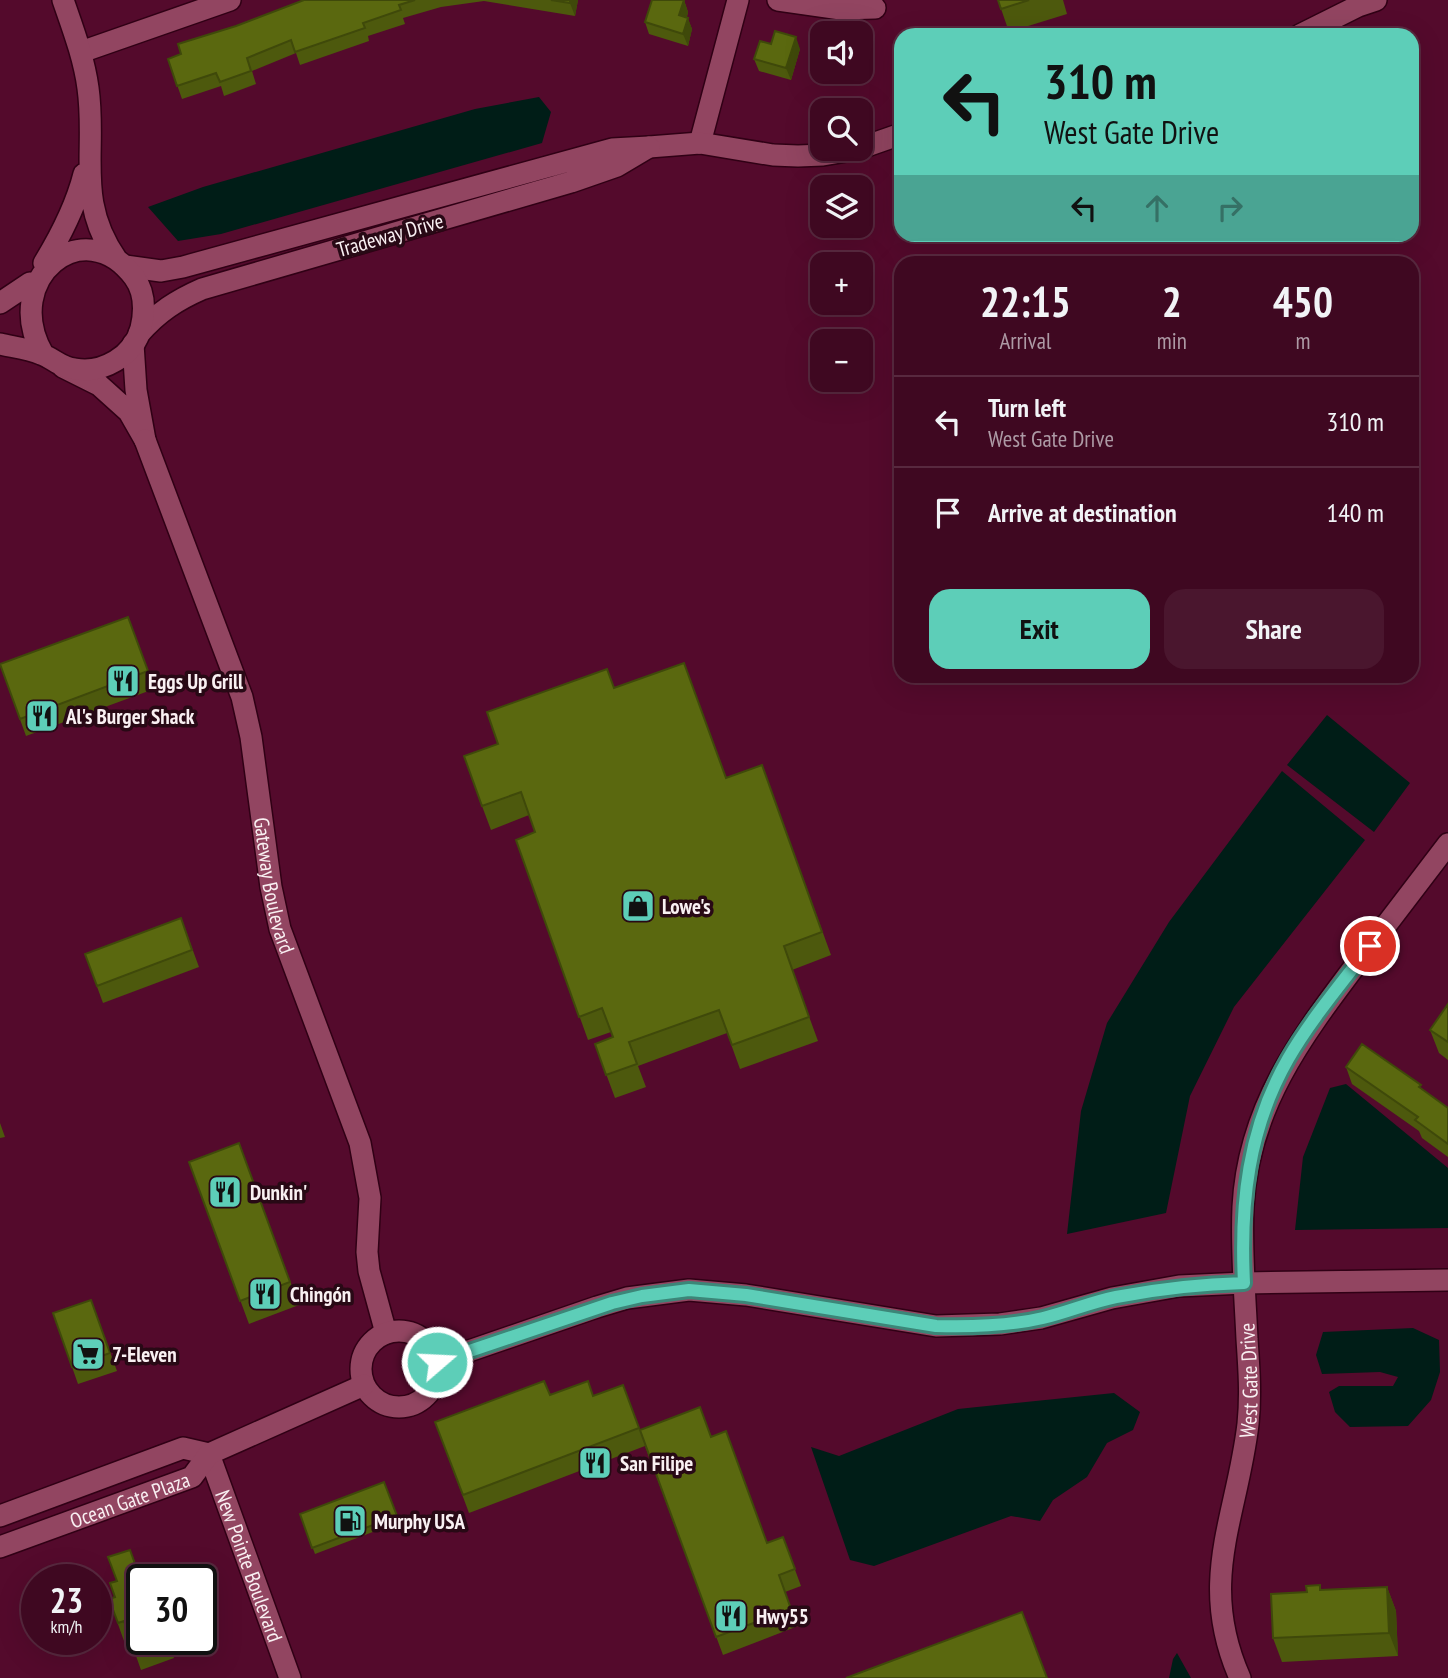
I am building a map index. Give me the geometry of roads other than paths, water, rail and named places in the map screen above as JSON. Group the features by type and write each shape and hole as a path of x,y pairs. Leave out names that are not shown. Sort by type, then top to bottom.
{"street":[{"path":"63,0 81,52 88,88 90,194 107,246 136,281 143,298 144,316 136,339 136,390 145,440"},
{"path":"81,52 229,0"},
{"path":"700,144 738,0"},
{"path":"778,0 841,9 875,8"},
{"path":"1314,28 1376,0"},
{"name":"Tradeway Drive","path":"873,143 894,136"},
{"name":"Tradeway Drive","path":"121,263 161,271 183,267 612,149 700,144 773,155 810,156"},
{"name":"Tradeway Drive","path":"136,339 153,317 174,302 202,289 571,182 617,166 649,147"},
{"path":"88,155 80,192 25,301 25,321 31,339 50,359 99,386 129,412 145,440"},
{"path":"0,303 59,255 78,250 99,251 121,263"},
{"path":"0,344 74,369 91,370 122,356 136,339"},
{"name":"Gateway Boulevard","path":"145,440 242,697 251,737 271,887 280,929 365,1162 370,1198 367,1252 369,1271 386,1333"},
{"name":"West Gate Drive","path":"1240,1678 1228,1644 1220,1592 1224,1538 1250,1410 1244,1283 1244,1204 1249,1165 1271,1094 1288,1060 1311,1024 1448,844"},
{"path":"437,1362 607,1304 647,1295 689,1290 746,1295 936,1326 967,1326 1041,1318 1112,1298 1179,1286 1448,1280"},
{"path":"397,1331 418,1336 433,1352 437,1362 435,1382 423,1399 412,1406 391,1407 380,1403 364,1385 361,1373 362,1360 375,1339 397,1331"},
{"name":"Ocean Gate Plaza","path":"0,1547 192,1477 209,1454 364,1385"},
{"path":"0,1516 183,1448 209,1454"},
{"name":"New Pointe Boulevard","path":"209,1454 290,1678"}],"place":[{"name":"Eggs Up Grill","path":"123,681"},
{"name":"Al's Burger Shack","path":"42,716"},
{"name":"Lowe's","path":"638,906"},
{"name":"Dunkin'","path":"225,1192"},
{"name":"Chingón","path":"265,1294"},
{"name":"7-Eleven","path":"88,1354"},
{"name":"San Filipe","path":"595,1463"},
{"name":"Murphy USA","path":"350,1521"},
{"name":"Hwy55","path":"731,1616"}]}
